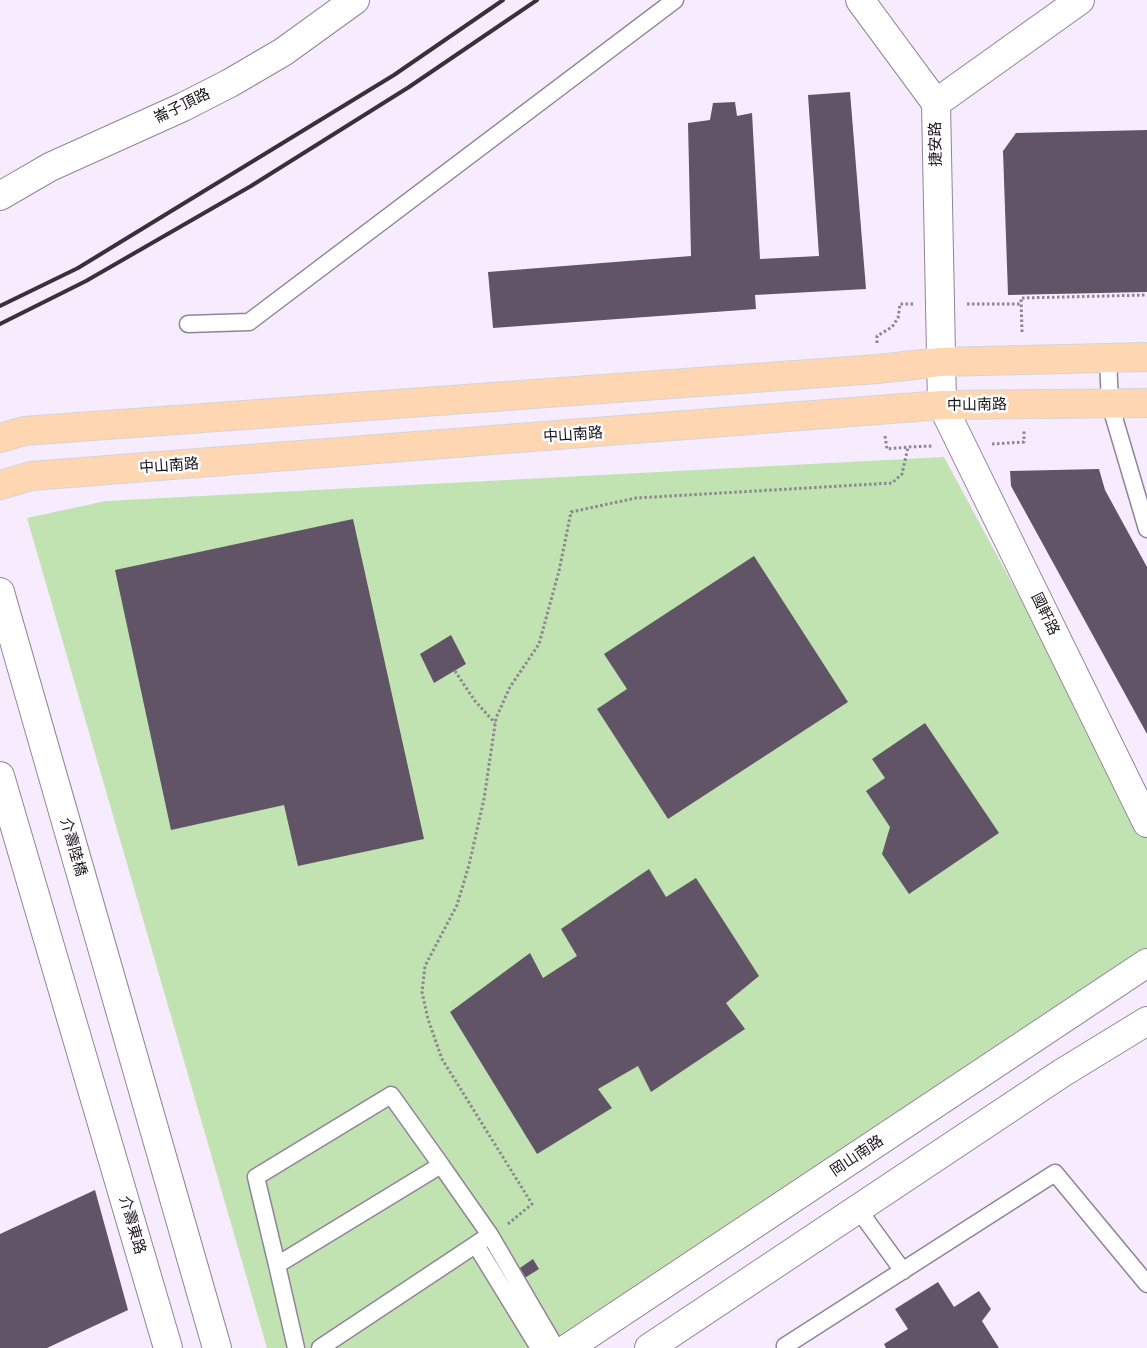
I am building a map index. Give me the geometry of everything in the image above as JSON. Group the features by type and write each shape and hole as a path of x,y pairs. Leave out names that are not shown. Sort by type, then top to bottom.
{"main road":[{"path":"0,438 24,431 940,362 1147,357"},
{"name":"中山南路","path":"0,485 31,476 942,405 1147,403"}],"street":[{"name":"崙子頂路","path":"0,196 50,166 183,107 230,83 283,52 355,0"},
{"path":"860,0 936,102"},
{"name":"捷安路","path":"942,405 936,102 1080,0"},
{"name":"國軒路","path":"942,405 1147,823"},
{"name":"介壽陸橋","path":"0,592 216,1348"},
{"name":"介壽東路","path":"0,776 168,1348"},
{"name":"岡山南路","path":"568,1348 1147,963"},
{"path":"649,1348 1062,1073 1147,1022"}],"lane":[{"path":"188,324 249,322 675,0"},
{"path":"1108,358 1110,404 1147,529"},
{"path":"296,1348 256,1178 391,1095 490,1235 556,1348"},
{"path":"277,1265 441,1165"},
{"path":"785,1348 785,1346 1055,1173 1147,1284"},
{"path":"858,1209 903,1270"},
{"path":"320,1348 490,1235"},
{"path":"476,1245 539,1348"}],"path":[{"path":"1022,360 1021,298 1147,295"},
{"path":"490,1235 532,1204 442,1059 428,1020 422,992 425,966 457,905 469,865 484,798 495,723 510,687 539,644 559,572 571,512 636,498 892,483 902,474 908,447 1024,442 1023,405"},
{"path":"455,671 475,701 495,723"}],"green space":[{"path":"944,457 1147,834 1147,963 564,1348 267,1348 27,518 106,501"}],"building":[{"path":"850,92 866,289 755,295 756,309 493,328 488,272 691,256 688,123 710,120 713,103 735,102 737,116 752,113 760,259 819,256 808,95"},
{"path":"1147,130 1147,292 1008,295 1003,151 1016,133"},
{"path":"1099,469 1105,490 1147,567 1147,734 1011,486 1010,471"},
{"path":"353,519 424,839 298,866 284,805 171,830 115,570"},
{"path":"754,556 848,702 668,819 597,709 627,689 604,654"},
{"path":"451,635 466,664 434,683 420,654"},
{"path":"925,723 999,833 909,894 882,854 890,827 866,791 885,778 872,759"},
{"path":"649,869 666,897 696,878 759,976 726,1003 745,1029 651,1092 638,1066 598,1089 612,1108 537,1154 450,1012 530,953 543,978 577,956 561,929"},
{"path":"95,1190 128,1310 47,1348 0,1348 0,1234"},
{"path":"533,1259 539,1269 523,1279 517,1270"},
{"path":"938,1282 954,1307 979,1291 991,1309 982,1321 999,1348 886,1348 884,1344 908,1329 895,1309"}],"railway":[{"path":"0,306 78,268 394,75 503,0"},
{"path":"0,324 86,281 251,186 409,87 537,0"}]}
